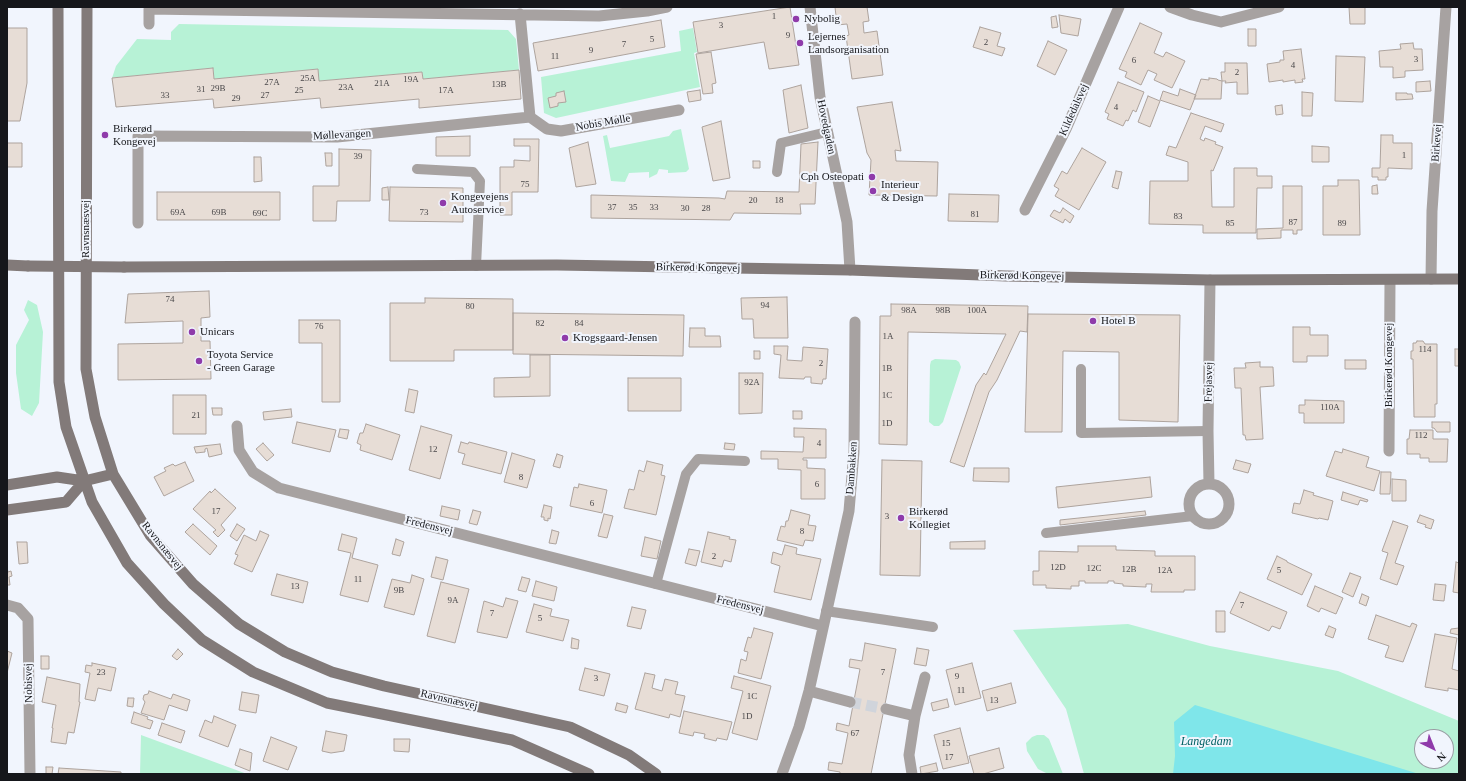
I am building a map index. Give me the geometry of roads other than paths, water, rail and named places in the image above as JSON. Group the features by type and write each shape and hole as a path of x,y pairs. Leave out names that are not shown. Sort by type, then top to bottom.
{"main road":[{"path":"58,7 59,382 66,427 92,502 128,563 164,604 202,640 253,672 327,703 512,740 589,774"},
{"name":"Ravnsnæsvej","path":"87,7 86,369 95,417 113,474 150,535 193,584 239,624 285,652 332,672 369,682 570,727 629,755 656,774"},
{"name":"Birkerød Kongevej","path":"7,265 124,267 556,265 850,270 1006,276 1210,280 1459,279"},
{"path":"7,485 56,477 84,481 113,474"},
{"path":"7,510 66,502 84,481"}],"street":[{"path":"149,24 149,9 438,10 599,16 647,11 667,7"},
{"name":"Hovedgaden","path":"810,7 820,96 847,222 850,270"},
{"name":"Kildedalsvej","path":"1025,210 1066,129 1119,7"},
{"path":"1170,7 1221,22 1279,7"},
{"name":"Birkevej","path":"1431,279 1432,211 1446,7"},
{"path":"520,14 530,117"},
{"name":"Nobis Mølle","path":"530,117 547,130 561,131 679,110"},
{"name":"Møllevangen","path":"138,223 138,136 337,137 530,117"},
{"name":"Frejasvej","path":"1209,484 1208,432 1210,280"},
{"name":"Birkerød Kongevej","path":"1388,451 1390,280"},
{"name":"Dambakken","path":"782,774 799,727 809,692 849,511 854,452 855,322"},
{"name":"Fredensvej","path":"237,426 239,450 253,472 279,488 823,626"},
{"path":"1209,484 1222,489 1226,494 1228,507 1226,514 1222,519 1209,524 1203,523 1193,516 1189,504 1193,492 1198,488 1209,484"},
{"name":"Nobisvej","path":"7,606 18,608 28,619 30,774"},
{"path":"912,774 909,755 915,716 925,677"},
{"path":"809,692 850,702"},
{"path":"886,709 915,716"}],"lane":[{"path":"777,172 781,143 827,132"},
{"path":"417,169 473,172 480,181 476,266"},
{"path":"1081,369 1081,433 1208,432"},
{"path":"656,584 686,474 698,459 745,461"},
{"path":"1046,533 1193,516"},
{"path":"826,611 933,627"}],"water":[{"name":"Langedam","path":"1195,705 1419,774 1173,774 1175,756 1174,722"}],"tunnel":[{"path":"850,702 886,709"}],"place":[{"name":"Nybolig","path":"796,19"},
{"name":"Lejernes Landsorganisation","path":"800,43"},
{"name":"Birkerød Kongevej","path":"105,135"},
{"name":"Cph Osteopati","path":"872,177"},
{"name":"Interieur & Design","path":"873,191"},
{"name":"Kongevejens Autoservice","path":"443,203"},
{"name":"Hotel B","path":"1093,321"},
{"name":"Unicars","path":"192,332"},
{"name":"Krogsgaard-Jensen","path":"565,338"},
{"name":"Toyota Service - Green Garage","path":"199,361"},
{"name":"Birkerød Kollegiet","path":"901,518"}]}
